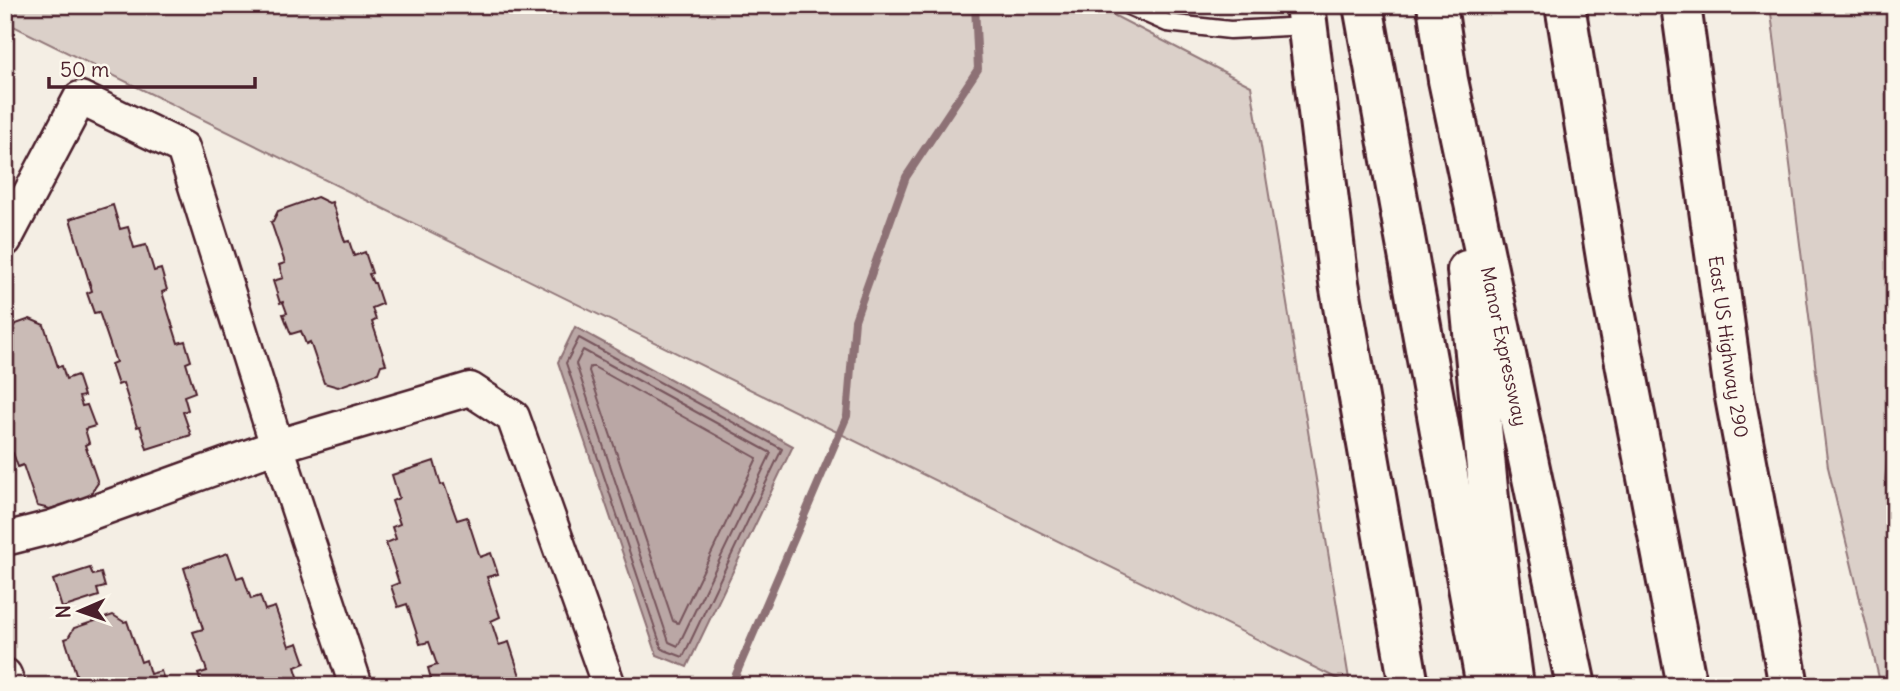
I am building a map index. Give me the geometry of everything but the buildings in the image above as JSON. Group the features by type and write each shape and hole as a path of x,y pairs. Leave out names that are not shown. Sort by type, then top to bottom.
{"main road":[{"path":"1363,5 1486,686"},
{"name":"Manor Expressway","path":"1437,5 1448,80 1576,686"},
{"path":"1565,5 1612,295 1687,686"},
{"name":"East US Highway 290","path":"1681,5 1734,392 1789,686"},
{"path":"1306,15 1339,283 1409,686"},
{"path":"1448,80 1489,499 1514,686"}],"street":[{"path":"5,240 80,97 183,148 355,686"},
{"path":"5,539 52,527 277,446 470,389 513,417 609,686"},
{"path":"5,676 9,686"}],"lane":[{"path":"1126,5 1167,23 1230,30 1306,15"}],"shaded area":[{"path":"5,5 1094,5 1251,86 1350,685 5,22"},
{"path":"1770,5 1895,5 1895,686 1881,686 1828,467"}],"water":[{"path":"575,327 793,446 687,667 657,655 558,362"}],"waterway":[{"path":"731,686 847,416 855,320 906,177 978,69 975,5"},
{"path":"1895,413 1888,480 1895,488"}]}
